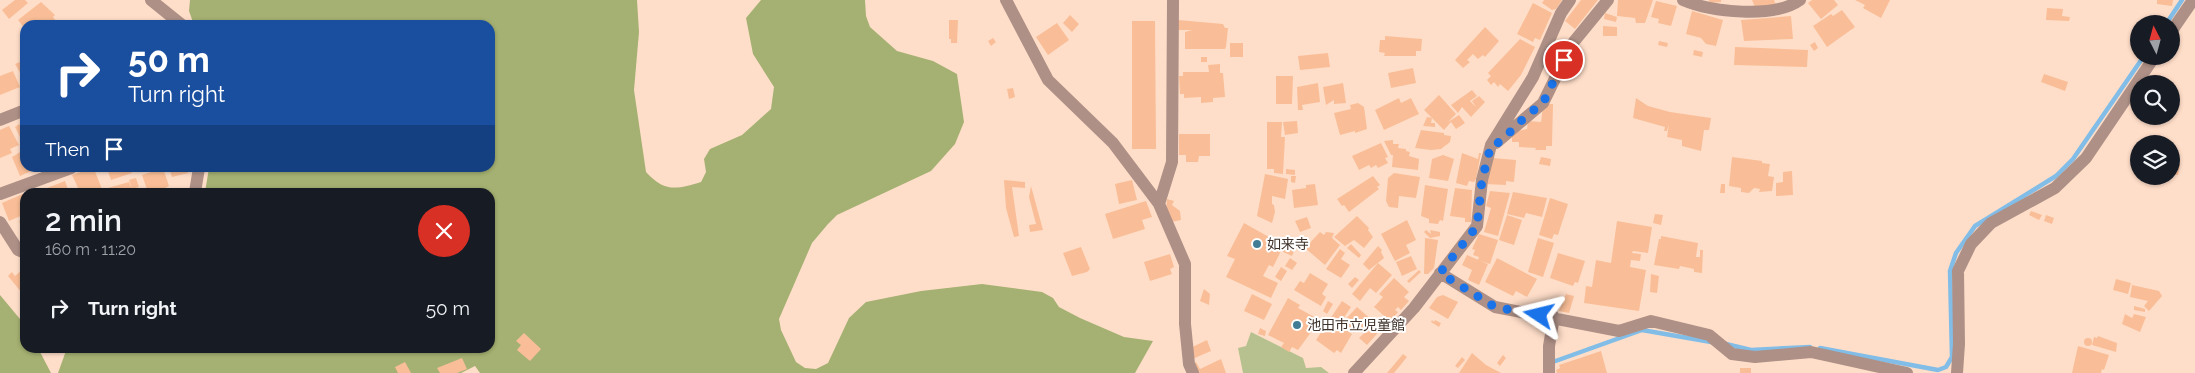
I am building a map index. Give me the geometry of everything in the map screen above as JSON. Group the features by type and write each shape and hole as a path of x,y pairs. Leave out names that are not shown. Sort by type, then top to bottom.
{"street":[{"path":"151,0 176,20"},
{"path":"1006,0 1048,80 1113,143 1159,204 1185,264 1185,324 1189,364 1193,373"},
{"path":"1159,204 1172,162 1173,0"},
{"path":"1354,373 1414,308 1477,226 1482,180 1491,145 1533,77 1561,13 1570,0"},
{"path":"1491,145 1500,142 1526,116 1543,103 1572,44 1608,0"},
{"path":"1683,0 1734,11 1762,12 1793,5 1800,0"},
{"path":"2180,19 2193,0"},
{"path":"1957,373 1959,344 1958,271 1971,244 1992,223 2055,188 2086,158 2149,65"},
{"path":"0,120 20,112"},
{"path":"0,194 60,172"},
{"path":"195,188 198,172"},
{"path":"0,222 20,251"},
{"path":"1440,273 1495,307 1619,331 1651,321 1709,335 1732,354 1755,357 1811,352 1907,373"},
{"path":"1549,373 1549,346 1554,317"}],"green space":[{"path":"190,0 637,0 639,32 634,90 646,172 659,183 672,188 701,182 706,172 704,159 710,149 742,135 771,109 774,87 753,54 746,18 761,0 865,0 866,16 870,27 897,51 933,61 957,74 964,122 955,144 931,171 837,215 812,243 779,319 781,330 796,362 805,368 816,369 828,363 849,318 866,302 921,291 982,284 1042,292 1053,298 1059,307 1080,318 1124,337 1153,341 1135,373 480,373 475,366 461,373 58,373 65,353 495,353 495,188 206,188 208,172 495,172 495,20 192,20 189,11"},
{"path":"0,295 20,319 20,353 41,353 51,373 0,373"},
{"path":"1251,332 1303,358 1306,368 1321,367 1329,373 1243,373 1238,348 1246,346"}],"building":[{"path":"15,0 25,0 28,3 9,19 2,10"},
{"path":"1544,0 1562,0 1556,9 1552,10 1542,3"},
{"path":"1581,0 1598,0 1575,29 1565,21"},
{"path":"1618,0 1653,0 1645,23 1636,23 1635,18 1617,16"},
{"path":"1709,0 1721,0 1721,2 1709,3"},
{"path":"1752,0 1774,0 1776,5 1755,7"},
{"path":"1812,0 1834,0 1838,5 1821,19 1808,3"},
{"path":"1855,0 1890,0 1881,18 1863,8 1865,5"},
{"path":"2157,0 2173,0 2172,6 2157,4"},
{"path":"1656,1 1677,6 1671,26 1658,23 1659,19 1651,17"},
{"path":"41,2 55,15 53,17 55,20 20,20 20,23 18,20"},
{"path":"1533,3 1552,13 1540,40 1535,38 1533,42 1517,34"},
{"path":"2047,8 2063,9 2062,16 2070,17 2069,21 2046,20"},
{"path":"1842,10 1855,27 1827,47 1813,26 1831,14 1833,16"},
{"path":"1692,11 1723,20 1716,46 1706,44 1701,38 1686,34"},
{"path":"1605,13 1617,17 1616,22 1604,19"},
{"path":"1070,15 1079,24 1072,32 1063,23"},
{"path":"1791,16 1793,39 1744,41 1741,20"},
{"path":"949,20 958,20 957,43 951,43 951,39 949,39"},
{"path":"1178,20 1223,24 1225,28 1228,28 1225,49 1185,49 1185,32 1192,30 1178,30"},
{"path":"1132,21 1155,21 1156,149 1132,149"},
{"path":"1057,23 1069,40 1048,55 1036,37"},
{"path":"1603,26 1617,27 1617,36 1603,36"},
{"path":"1485,27 1499,41 1485,57 1483,55 1478,59 1473,54 1467,60 1470,62 1463,68 1455,60"},
{"path":"1385,36 1422,39 1421,51 1416,51 1416,56 1384,56 1385,53 1379,52 1380,40 1385,40"},
{"path":"993,38 996,42 991,46 988,41"},
{"path":"1520,39 1535,47 1521,75 1508,91 1500,84 1498,87 1494,82 1491,85 1487,80 1491,76 1488,73"},
{"path":"1659,41 1668,43 1667,47 1658,45"},
{"path":"1815,42 1818,48 1814,51 1810,45"},
{"path":"1230,43 1243,43 1243,57 1230,57"},
{"path":"1735,47 1808,50 1807,67 1734,65"},
{"path":"1694,50 1703,52 1702,57 1693,55"},
{"path":"1328,53 1330,67 1300,70 1298,56"},
{"path":"1201,57 1207,57 1207,62 1201,62"},
{"path":"20,62 20,72 15,64"},
{"path":"1220,64 1220,73 1223,73 1225,97 1213,98 1213,102 1201,103 1201,97 1184,98 1184,94 1180,94 1179,76 1183,76 1183,72 1209,72 1208,65"},
{"path":"1413,68 1416,83 1391,88 1388,73"},
{"path":"13,71 20,87 0,95 0,76"},
{"path":"2044,74 2068,82 2065,91 2041,82"},
{"path":"1276,76 1293,76 1292,104 1276,104"},
{"path":"1318,83 1320,102 1302,105 1303,110 1298,110 1297,87"},
{"path":"1343,83 1346,103 1334,104 1334,100 1326,105 1323,87"},
{"path":"1013,88 1015,97 1009,99 1007,89"},
{"path":"1472,90 1477,96 1470,101 1476,107 1472,101 1479,96 1485,102 1471,117 1462,107 1458,113 1451,105"},
{"path":"1439,95 1456,114 1448,122 1459,115 1465,123 1456,129 1451,122 1444,130 1424,110"},
{"path":"1399,98 1401,103 1411,98 1419,114 1384,130 1375,110"},
{"path":"1636,98 1648,106 1670,112 1711,118 1709,130 1704,130 1701,151 1682,146 1682,140 1667,137 1669,124 1667,131 1664,131 1665,127 1633,118"},
{"path":"1358,103 1364,107 1367,129 1340,135 1334,113 1351,109 1350,105"},
{"path":"1547,104 1553,104 1552,146 1546,146 1546,150 1535,150 1536,148 1519,147 1519,142 1512,142 1512,132 1527,129 1528,121 1541,122 1543,107"},
{"path":"1427,117 1432,118 1431,123 1435,123 1435,127 1423,126"},
{"path":"1297,121 1298,133 1285,135 1283,122"},
{"path":"1267,122 1282,122 1281,137 1285,137 1283,174 1274,173 1274,169 1267,169"},
{"path":"19,124 20,126 20,137 15,127"},
{"path":"9,126 19,145 10,149 12,153 0,158 0,130"},
{"path":"1421,130 1444,133 1444,135 1451,136 1450,142 1441,149 1415,148"},
{"path":"1179,134 1210,134 1210,156 1199,156 1198,162 1186,162 1186,155 1179,155"},
{"path":"1393,140 1393,144 1399,144 1398,148 1406,149 1406,151 1410,152 1409,156 1419,159 1418,170 1392,167 1393,155 1391,155 1384,141"},
{"path":"1381,143 1388,157 1385,158 1388,163 1378,168 1376,165 1371,168 1369,165 1359,170 1352,156"},
{"path":"20,152 20,172 29,172 20,176 12,157"},
{"path":"1462,153 1478,159 1479,153 1481,153 1476,179 1474,182 1469,181 1467,186 1456,183"},
{"path":"1443,155 1454,159 1448,181 1429,178 1432,159"},
{"path":"1541,157 1551,159 1550,166 1539,164"},
{"path":"1732,157 1762,161 1762,163 1770,164 1768,176 1774,177 1772,191 1759,192 1760,189 1754,188 1749,193 1741,192 1741,188 1729,186"},
{"path":"1492,158 1516,160 1514,182 1506,181 1506,185 1485,184"},
{"path":"1286,169 1295,170 1295,175 1286,174"},
{"path":"1792,171 1793,195 1776,196 1776,183 1783,182 1783,172"},
{"path":"80,172 95,172 102,188 78,188 72,175"},
{"path":"108,172 132,173 111,180"},
{"path":"151,172 164,172 169,186 165,188 147,188 142,175"},
{"path":"170,172 188,172 188,173 172,177"},
{"path":"1394,173 1420,177 1416,198 1399,196 1398,208 1389,207 1386,201 1388,178"},
{"path":"1265,174 1288,179 1285,199 1272,196 1275,212 1272,223 1257,216"},
{"path":"1291,176 1296,176 1295,183 1291,182"},
{"path":"1373,176 1380,185 1377,187 1379,189 1349,212 1337,199"},
{"path":"136,178 139,187 132,188 129,180"},
{"path":"1004,180 1025,182 1025,188 1012,187 1019,236 1014,237 1006,208"},
{"path":"1132,180 1137,200 1119,204 1115,184"},
{"path":"65,181 68,188 47,188"},
{"path":"129,182 131,188 108,188"},
{"path":"1315,184 1318,205 1294,208 1292,190 1306,188 1306,185"},
{"path":"1721,184 1725,184 1725,193 1720,193"},
{"path":"1425,185 1448,189 1443,221 1440,220 1438,224 1429,223 1429,219 1421,216"},
{"path":"1031,186 1043,230 1030,232 1029,225 1036,224 1029,197"},
{"path":"1455,188 1472,190 1471,222 1465,222 1465,218 1450,216"},
{"path":"1490,191 1510,193 1498,236 1484,232 1491,208 1486,206"},
{"path":"1513,192 1547,198 1542,217 1526,213 1524,218 1507,214"},
{"path":"20,195 20,216 9,221 2,203"},
{"path":"1550,198 1568,204 1558,235 1554,234 1552,239 1539,235"},
{"path":"1167,199 1174,201 1172,205 1180,211 1181,220 1171,222 1166,210"},
{"path":"1146,201 1152,217 1142,220 1145,229 1113,239 1105,214"},
{"path":"2031,211 2042,215 2039,220 2029,215"},
{"path":"1655,214 1663,215 1661,225 1653,223"},
{"path":"1507,215 1522,220 1514,245 1499,240"},
{"path":"2046,215 2054,218 2052,224 2044,221"},
{"path":"1357,216 1369,228 1368,230 1373,237 1364,248 1354,240 1345,246 1334,237"},
{"path":"1307,217 1311,228 1300,232 1295,221"},
{"path":"1407,220 1416,240 1406,245 1410,253 1395,261 1381,234"},
{"path":"1617,221 1652,227 1648,253 1633,251 1632,253 1641,254 1640,261 1631,260 1630,267 1646,270 1639,311 1584,303 1586,286 1592,287 1596,260 1611,263"},
{"path":"1244,223 1294,251 1292,256 1281,251 1273,267 1269,265 1263,276 1278,283 1271,298 1226,277 1235,259 1227,256"},
{"path":"1426,230 1431,234 1430,230 1440,232 1440,236 1430,238 1424,232"},
{"path":"1320,232 1324,235 1326,232 1334,233 1332,238 1340,245 1325,265 1305,248"},
{"path":"1479,234 1498,240 1490,264 1478,260 1479,257 1473,255 1475,250 1472,249"},
{"path":"1661,236 1698,243 1696,257 1700,257 1700,250 1703,250 1702,273 1680,266 1679,269 1654,265"},
{"path":"1425,238 1438,240 1434,268 1428,274 1424,274"},
{"path":"1538,238 1554,243 1543,277 1528,272"},
{"path":"1351,244 1361,255 1359,258 1347,248"},
{"path":"1378,246 1382,250 1384,258 1369,270 1363,264"},
{"path":"1081,247 1090,269 1087,272 1072,276 1063,253"},
{"path":"1340,249 1345,253 1341,259 1350,265 1341,278 1326,269"},
{"path":"1558,253 1585,261 1578,283 1575,282 1573,286 1550,278"},
{"path":"1170,254 1174,267 1170,269 1172,274 1150,281 1144,262"},
{"path":"1467,255 1488,264 1479,285 1468,280 1472,270 1462,265"},
{"path":"1411,256 1417,269 1402,276 1396,262"},
{"path":"1290,258 1297,263 1292,270 1285,266"},
{"path":"1497,258 1537,279 1527,297 1516,291 1513,296 1485,282"},
{"path":"1378,263 1392,275 1376,293 1370,288 1360,301 1352,294"},
{"path":"1281,267 1287,271 1281,281 1275,277"},
{"path":"1419,270 1421,272 1409,283 1407,281"},
{"path":"12,272 15,276 20,272 20,291 8,276"},
{"path":"1310,273 1328,284 1322,294 1326,297 1321,306 1294,290 1300,281 1304,283"},
{"path":"1651,274 1659,276 1657,293 1650,292"},
{"path":"1355,277 1359,280 1352,288 1348,284"},
{"path":"1394,278 1409,292 1404,297 1409,301 1401,310 1398,307 1395,310 1398,312 1390,321 1374,307 1383,297 1379,294"},
{"path":"2116,279 2131,283 2128,294 2113,290"},
{"path":"2132,285 2159,291 2162,296 2149,311 2144,306 2148,301 2130,297"},
{"path":"1204,289 1210,294 1209,305 1200,301"},
{"path":"1252,294 1272,304 1264,320 1244,311"},
{"path":"1566,294 1574,296 1569,313 1559,311"},
{"path":"1443,295 1458,302 1448,319 1429,308 1437,297"},
{"path":"1288,298 1300,305 1298,308 1320,320 1298,350 1292,347 1289,352 1281,347 1284,343 1268,335"},
{"path":"1328,301 1333,304 1327,314 1323,311"},
{"path":"1342,301 1351,307 1339,325 1352,334 1341,353 1337,350 1334,353 1316,340"},
{"path":"2134,306 2145,309 2145,312 2134,310"},
{"path":"1357,307 1374,322 1376,320 1383,327 1367,345 1359,338 1364,333 1357,329 1354,333 1342,323"},
{"path":"2125,314 2132,318 2134,314 2146,317 2140,332 2122,324"},
{"path":"1432,320 1441,323 1439,327 1431,322"},
{"path":"1260,328 1266,331 1265,336 1258,334"},
{"path":"524,333 541,349 530,361 517,350 521,345 516,341"},
{"path":"2098,336 2117,343 2116,352 2092,345 2094,337 2097,338"},
{"path":"2088,338 2092,342 2088,346 2084,342"},
{"path":"1207,340 1211,351 1190,360 1188,349"},
{"path":"2078,346 2109,355 2104,370 2102,369 2101,373 2072,373"},
{"path":"1601,351 1607,373 1557,373 1556,370 1560,368 1559,365"},
{"path":"1472,353 1486,365 1501,373 1459,373"},
{"path":"1403,354 1407,357 1394,373 1387,373"},
{"path":"1503,355 1506,358 1500,366 1497,363"},
{"path":"1462,357 1465,360 1458,368 1455,366"},
{"path":"462,358 467,369 457,373 440,373 437,368"},
{"path":"1221,359 1226,373 1191,373 1192,364 1196,362 1200,369"},
{"path":"405,362 411,373 398,373 395,367"},
{"path":"1740,368 1751,368 1751,373 1740,373"}],"waterway":[{"path":"2172,15 2182,0"},
{"path":"1820,348 1938,370 1946,367 1952,357 1950,271 1956,253 1975,226 2056,176 2073,159 2138,65"},
{"path":"1550,363 1642,330 1711,342"},
{"path":"1726,344 1751,350 1810,347"}],"place":[{"name":"如来寺","path":"1257,244"},
{"name":"池田市立児童館","path":"1297,325"}],"route":[{"path":"1539,315 1495,307 1440,273 1477,226 1482,180 1491,145 1500,142 1526,116 1543,103 1564,60"}]}
